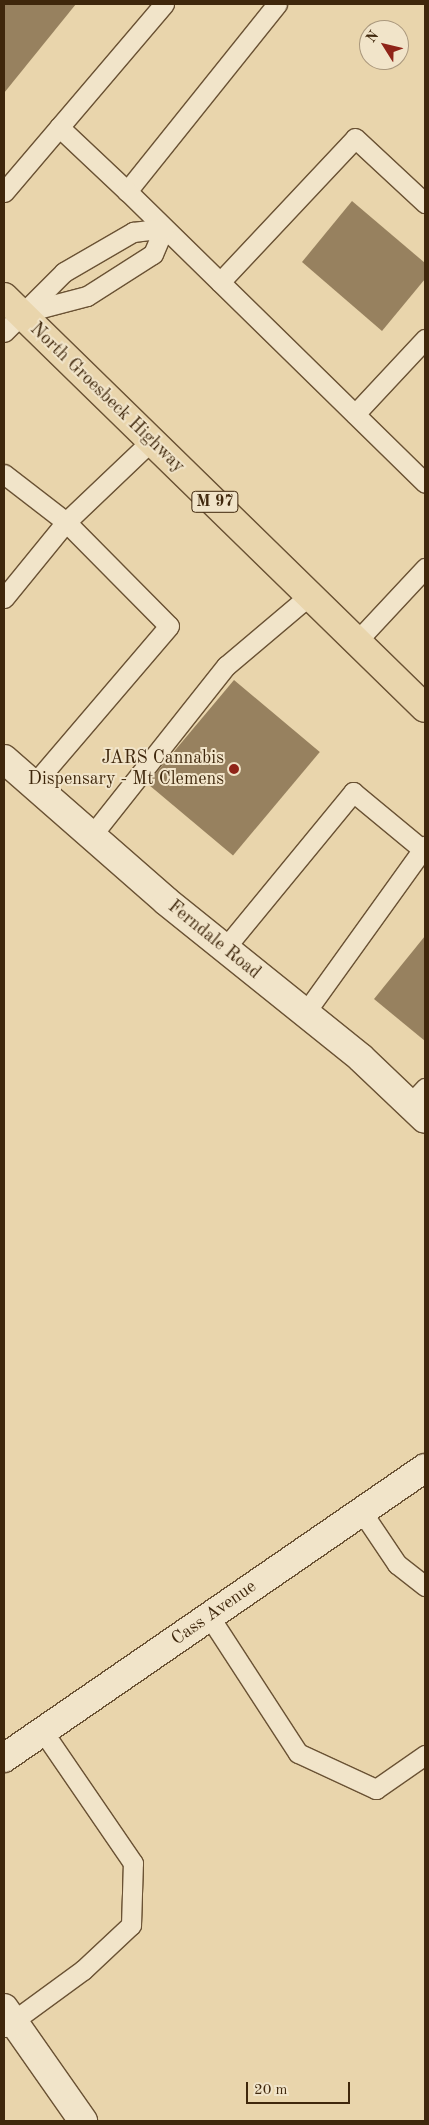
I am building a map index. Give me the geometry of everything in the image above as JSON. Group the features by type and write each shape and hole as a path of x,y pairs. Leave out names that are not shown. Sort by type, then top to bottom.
{"main road":[{"name":"North Groesbeck Highway","path":"9,314 151,441 425,708"}],"street":[{"name":"Ferndale Road","path":"4,759 225,948 420,1103"},
{"name":"Cass Avenue","path":"4,1758 44,1733 209,1616 425,1468"},
{"path":"7,2019 83,2121"}],"lane":[{"path":"4,192 164,4"},
{"path":"127,191 278,4"},
{"path":"59,127 127,191 425,483"},
{"path":"220,282 355,138 425,203"},
{"path":"9,314 64,272 133,232 164,228"},
{"path":"9,314 87,296 153,254 164,228"},
{"path":"355,414 425,339"},
{"path":"4,598 66,522 151,441"},
{"path":"4,474 66,522 169,626 34,784"},
{"path":"357,641 425,568"},
{"path":"92,836 226,666 310,595"},
{"path":"225,948 353,792 424,848 305,1013"},
{"path":"362,1512 397,1564 425,1586"},
{"path":"209,1616 298,1753 376,1789 425,1755"},
{"path":"7,2019 82,1970 131,1925 133,1863 44,1733"}],"building":[{"path":"4,4 76,4 4,93"},
{"path":"352,201 425,263 425,279 382,331 302,262"},
{"name":"JARS Cannabis Dispensary - Mt Clemens","path":"234,680 320,752 233,855 147,783"},
{"path":"425,936 425,1041 374,999"}],"place":[{"name":"JARS Cannabis Dispensary - Mt Clemens","path":"234,769"}]}
